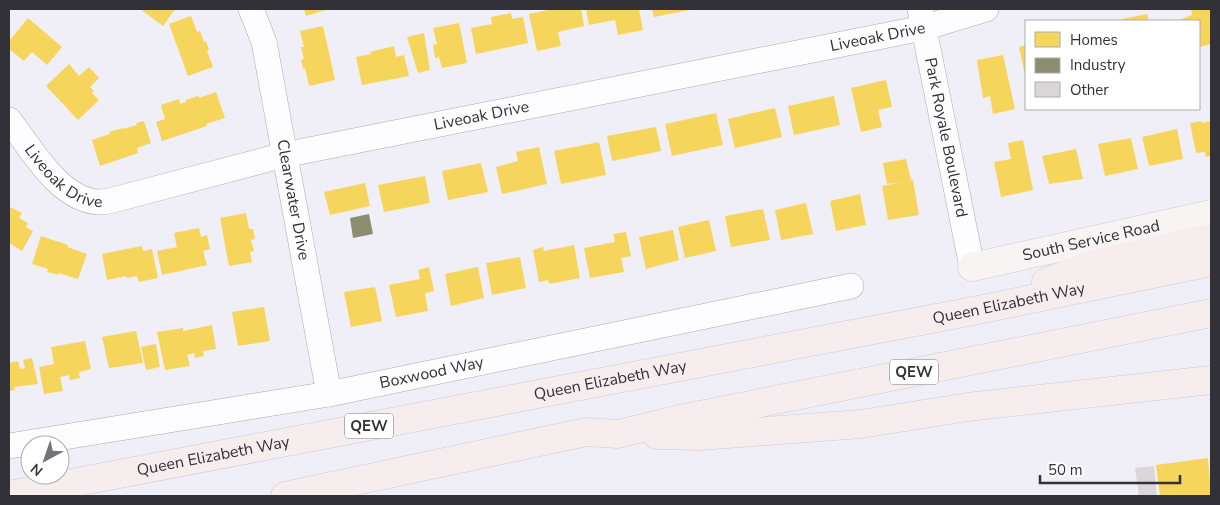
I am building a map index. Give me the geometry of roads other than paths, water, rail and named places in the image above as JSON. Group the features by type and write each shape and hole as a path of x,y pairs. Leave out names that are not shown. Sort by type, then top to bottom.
{"highway":[{"path":"968,312 1094,264 1211,238"},
{"name":"Queen Elizabeth Way","path":"9,495 968,312 1211,262"},
{"name":"QEW","path":"284,496 586,432 618,434 689,417 1211,313"},
{"path":"618,434 700,436 861,424 968,407 1211,380"}],"main road":[{"name":"South Service Road","path":"972,268 1211,214"}],"street":[{"name":"Clearwater Drive","path":"251,9 264,42 329,394"},
{"name":"Liveoak Drive","path":"9,120 57,181 72,193 98,202 114,200 284,155 921,19 986,9"},
{"name":"Park Royale Boulevard","path":"921,19 972,268"},
{"name":"Boxwood Way","path":"9,446 329,394 851,286"}]}
